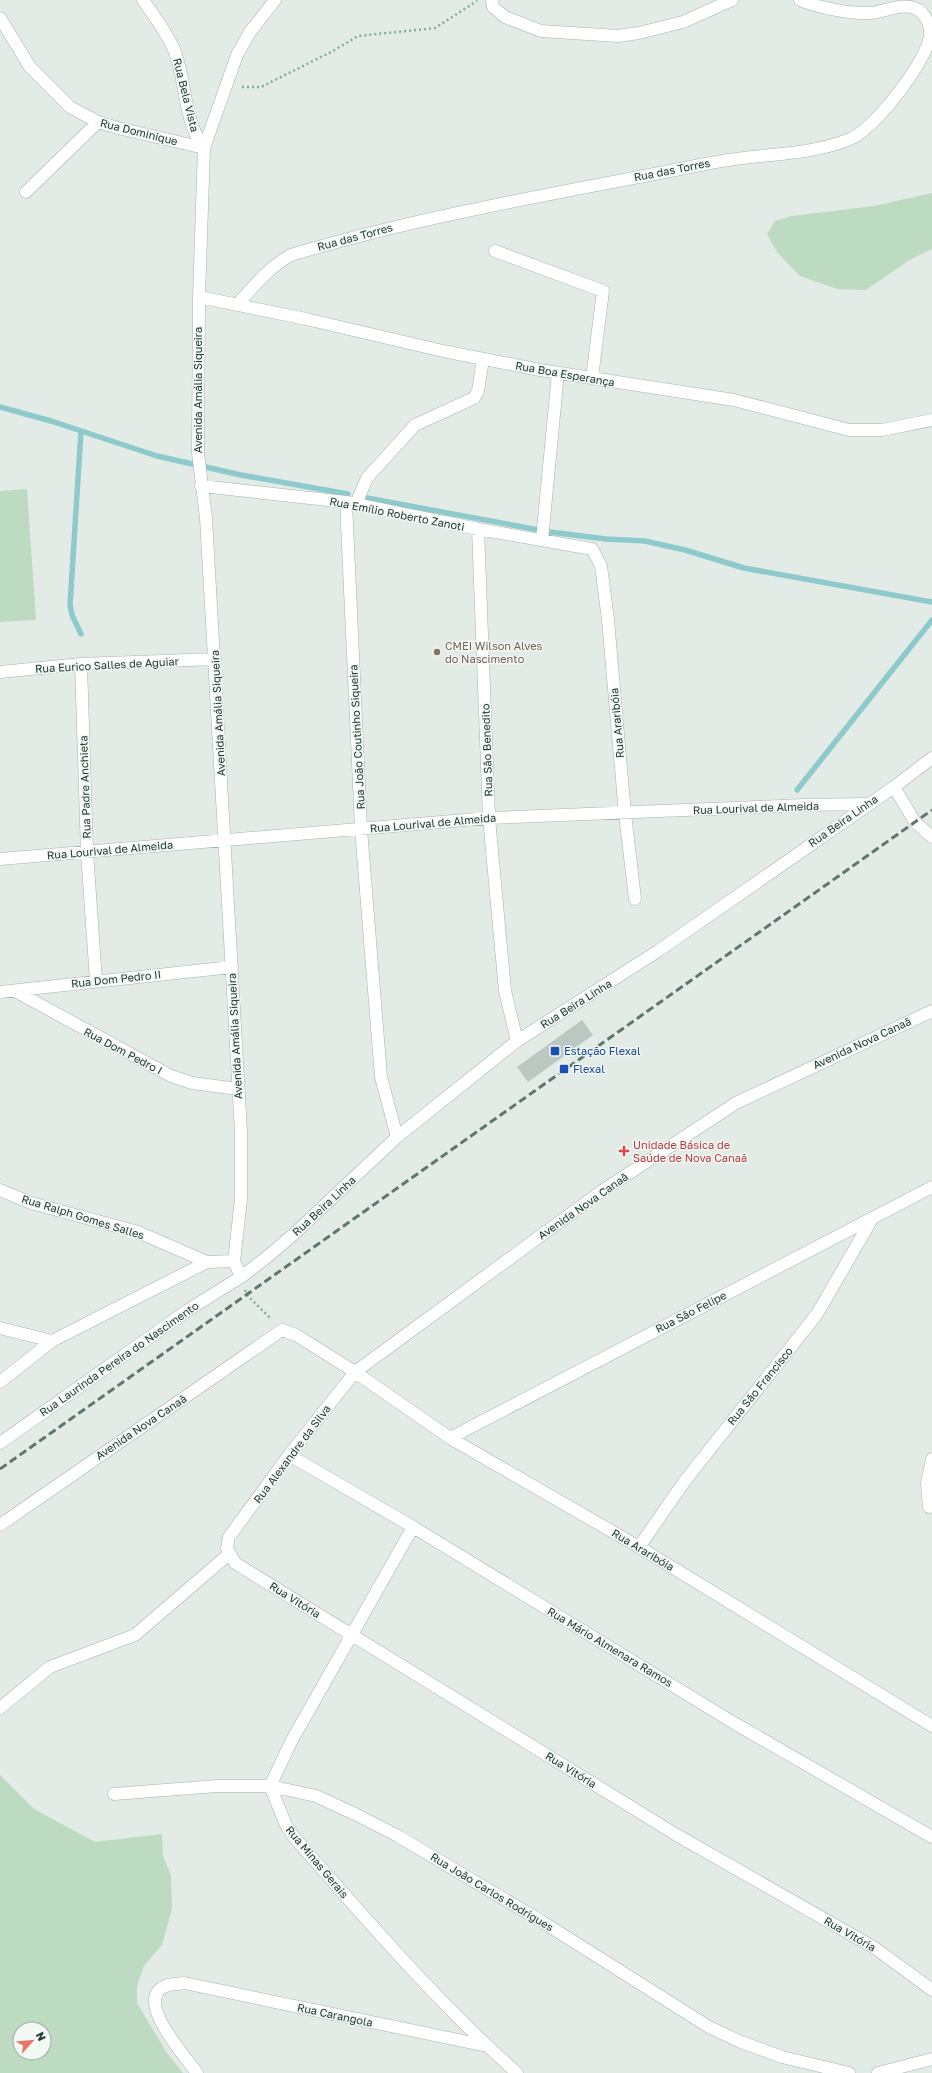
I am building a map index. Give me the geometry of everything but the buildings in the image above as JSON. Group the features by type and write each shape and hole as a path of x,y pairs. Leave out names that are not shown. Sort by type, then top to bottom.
{"street":[{"name":"Rua Bela Vista","path":"143,0 175,52 190,121 195,135 204,148"},
{"name":"Avenida Amália Siqueira","path":"240,1277 234,1261 241,1199 241,1132 215,659 206,518 198,453 199,297 204,148 237,55 244,42 275,0"},
{"path":"492,0 493,7 505,17 540,31 618,36 639,33 683,22 732,0"},
{"name":"Rua das Torres","path":"237,305 270,269 282,260 291,255 348,238 481,207 716,161 811,149 853,138 880,116 918,62 930,36 926,19 914,7 906,6 871,13 824,8 800,0"},
{"name":"Rua Dominique","path":"0,18 18,51 38,77 70,107 98,122 204,148"},
{"path":"26,192 98,122"},
{"path":"495,251 603,291 592,378"},
{"name":"Rua Boa Esperança","path":"199,297 483,359 734,400 849,430 882,430 932,420"},
{"path":"351,503 367,478 415,425 474,398 478,391 483,359"},
{"path":"542,540 558,372"},
{"name":"Rua Emílio Roberto Zanoti","path":"201,482 351,503 478,529 592,549"},
{"name":"Rua João Coutinho Siqueira","path":"351,503 361,829 381,1077 397,1137"},
{"name":"Rua São Benedito","path":"478,529 489,818 505,991 517,1041"},
{"name":"Rua Araribóia","path":"592,549 601,566 608,620 624,814 635,900"},
{"name":"Rua Eurico Salles de Aguiar","path":"0,672 81,664 215,659"},
{"name":"Rua Padre Anchieta","path":"81,664 87,852 96,981"},
{"name":"Rua Beira Linha","path":"240,1277 294,1234 397,1137 517,1041 658,951 866,804 894,787 932,758"},
{"path":"894,787 916,822 932,837"},
{"name":"Rua Lourival de Almeida","path":"0,859 489,818 624,814 805,805 866,804"},
{"name":"Rua Dom Pedro II","path":"0,992 232,967"},
{"name":"Rua Dom Pedro I","path":"15,991 171,1076 192,1083 238,1089"},
{"name":"Avenida Nova Canaã","path":"355,1372 598,1193 736,1103 932,1011"},
{"name":"Rua São Felipe","path":"450,1438 932,1187"},
{"name":"Rua Ralph Gomes Salles","path":"0,1190 31,1203 138,1232 208,1262 234,1261"},
{"name":"Rua São Francisco","path":"639,1547 684,1482 818,1314 872,1219"},
{"path":"0,1382 52,1341 208,1262"},
{"name":"Rua Laurinda Pereira do Nascimento","path":"0,1443 188,1310 240,1277"},
{"path":"0,1328 52,1341"},
{"name":"Rua Araribóia","path":"282,1330 296,1335 355,1372 450,1438 639,1547 932,1726"},
{"name":"Avenida Nova Canaã","path":"0,1525 282,1330"},
{"name":"Rua Alexandre da Silva","path":"228,1554 227,1543 229,1537 289,1455 355,1372"},
{"name":"Rua Mário Almenara Ramos","path":"289,1455 412,1526 734,1723 932,1836"},
{"path":"931,1508 927,1484 932,1459"},
{"path":"270,1786 292,1740 412,1526"},
{"path":"0,1708 50,1667 135,1635 228,1554"},
{"name":"Rua Vitória","path":"228,1554 235,1563 675,1834 876,1948 932,1990"},
{"name":"Rua João Carlos Rodrigues","path":"114,1794 217,1786 270,1786 316,1796 398,1836 541,1922 709,2027 741,2042 782,2057 849,2073"},
{"name":"Rua Minas Gerais","path":"270,1786 286,1825 294,1837 374,1928 487,2046 517,2073"},
{"name":"Rua Carangola","path":"197,2073 160,2022 155,2011 155,1998 160,1990 168,1985 184,1983 487,2046"},
{"path":"878,2073 932,2059"}],"path":[{"path":"226,88 261,87 333,51 358,36 435,28 477,1 492,0"},
{"path":"240,1277 247,1295 282,1330"}],"green space":[{"path":"932,193 932,249 908,261 866,290 837,289 800,276 777,252 767,234 775,221 792,216 874,206"},
{"path":"27,489 36,620 0,622 0,491"},
{"path":"0,1775 34,1809 95,1842 162,1834 163,1856 171,1875 172,1908 162,1945 144,1966 137,1986 137,2003 167,2053 183,2073 0,2073"}],"waterway":[{"path":"0,407 51,421 157,456 241,475 348,494"},
{"path":"81,431 70,605 72,615 81,634"},
{"path":"367,498 550,532 606,539 645,541 685,550 744,568 932,602"},
{"path":"797,790 932,620"}],"railway":[{"path":"0,1469 932,810"}],"place":[{"name":"CMEI Wilson Alves do Nascimento","path":"437,652"},
{"name":"Estação Flexal","path":"555,1051"},
{"name":"Flexal","path":"564,1069"},
{"name":"Unidade Básica de Saúde de Nova Canaã","path":"624,1151"}]}
